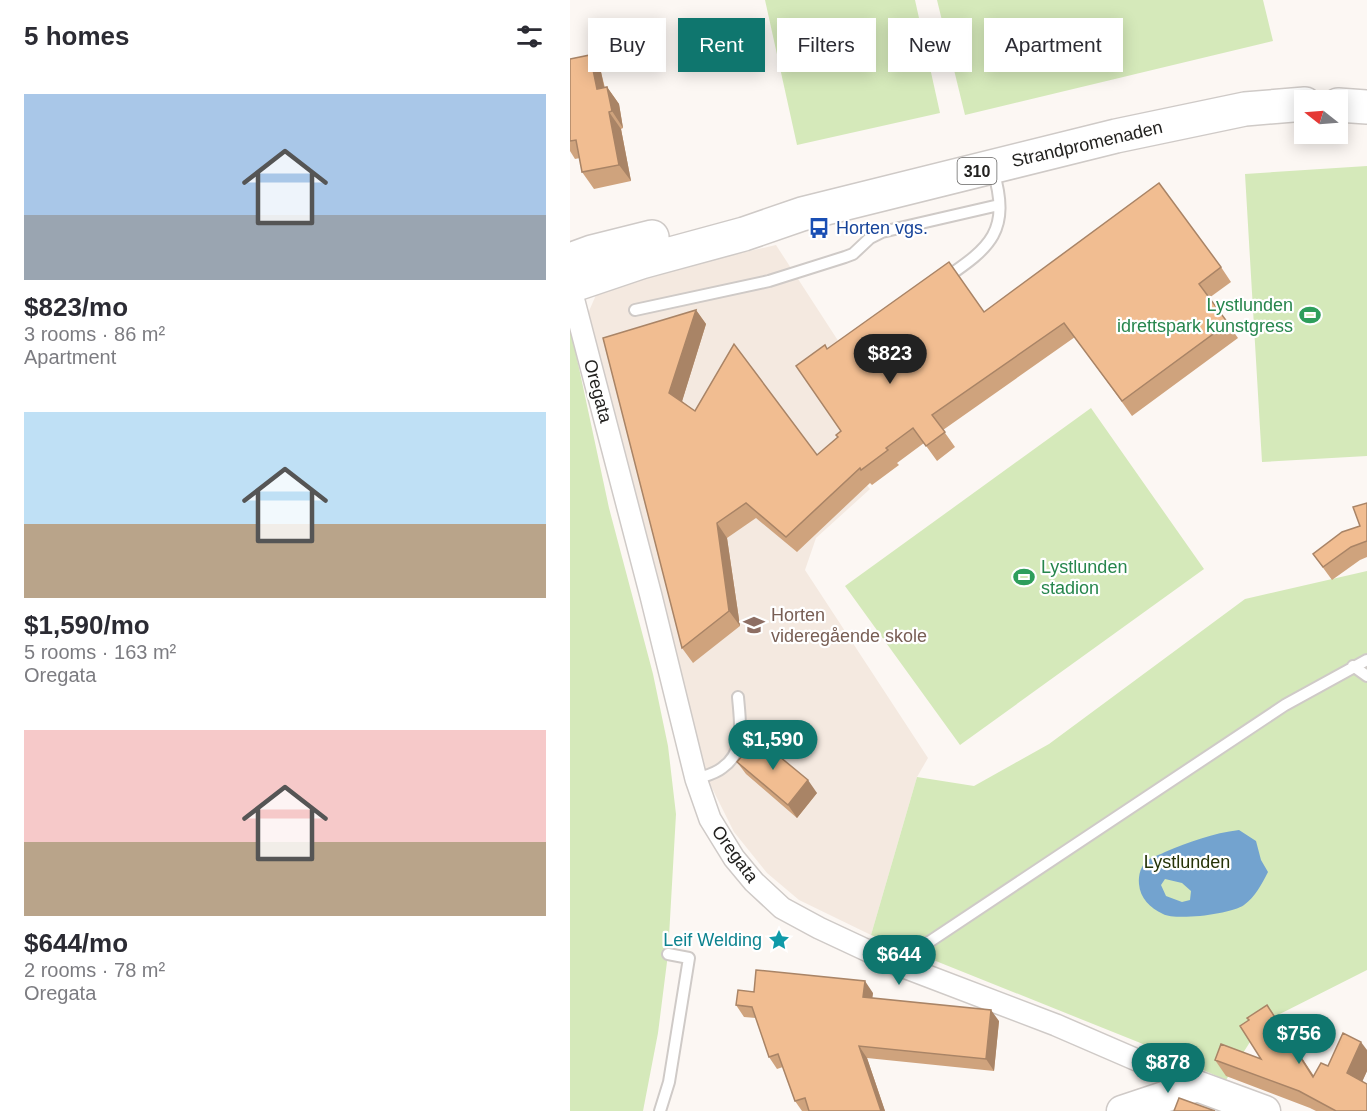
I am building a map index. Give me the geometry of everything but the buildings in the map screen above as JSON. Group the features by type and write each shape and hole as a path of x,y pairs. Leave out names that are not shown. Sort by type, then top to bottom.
{"main road":[{"name":"Strandpromenaden","path":"570,285 641,262 744,234 802,214 1116,136 1216,114 1294,105"},
{"path":"1348,106 1367,107"},
{"name":"Strandpromenaden","path":"570,260 592,252 684,230 742,220 802,214"},
{"path":"1122,1111 1197,1086 1265,1111"}],"street":[{"name":"Oregata","path":"570,285 696,779 707,813 719,835 754,882 782,908 897,964 1056,1025 1197,1086"}],"lane":[{"path":"935,285 974,258 987,246 996,231 999,219 999,188 992,167"},
{"path":"635,310 769,280 854,254 870,238 882,232 999,205"},
{"path":"897,964 1284,705 1367,660"},
{"path":"1353,666 1367,676"},
{"path":"696,779 721,769 733,757 739,744 738,697"},
{"path":"660,1111 669,1082 689,958 668,954"}],"shaded area":[{"name":"Horten videregående skole","path":"776,245 883,410 833,445 870,489 816,538 805,570 928,758 917,777 871,935 799,900 767,873 734,832 708,780 586,318 599,288 620,280"}],"green space":[{"path":"765,0 915,0 919,18 888,18 888,72 931,72 940,113 797,145 781,72 876,72 876,18 777,18 777,54"},
{"path":"937,0 1263,0 1273,41 965,115 955,72 972,72 972,18 941,18"},
{"name":"Lystlunden idrettspark kunstgress","path":"1367,166 1367,456 1262,462 1245,174"},
{"path":"570,326 609,508 653,674 668,746 676,814 668,954 658,1033 643,1111 570,1111"},
{"name":"Lystlunden stadion","path":"1091,408 1204,569 960,745 845,586"},
{"name":"Lystlunden","path":"1367,571 1367,970 1262,1023 1226,1080 1138,1042 871,935 917,777 974,786 1049,744 1245,599"}],"water":[{"path":"1239,830 1256,841 1261,860 1268,872 1248,902 1228,911 1204,916 1179,917 1163,914 1146,902 1141,894 1139,881 1142,867 1148,860 1192,841","holes":["1165,879 1182,883 1191,891 1190,900 1182,902 1166,896 1161,885"]}],"place":[{"name":"Horten vgs.","path":"819,228"},
{"name":"Lystlunden idrettspark kunstgress","path":"1310,315"},
{"name":"Lystlunden stadion","path":"1024,577"},
{"name":"Horten videregående skole","path":"754,625"},
{"name":"Leif Welding","path":"779,940"}]}
